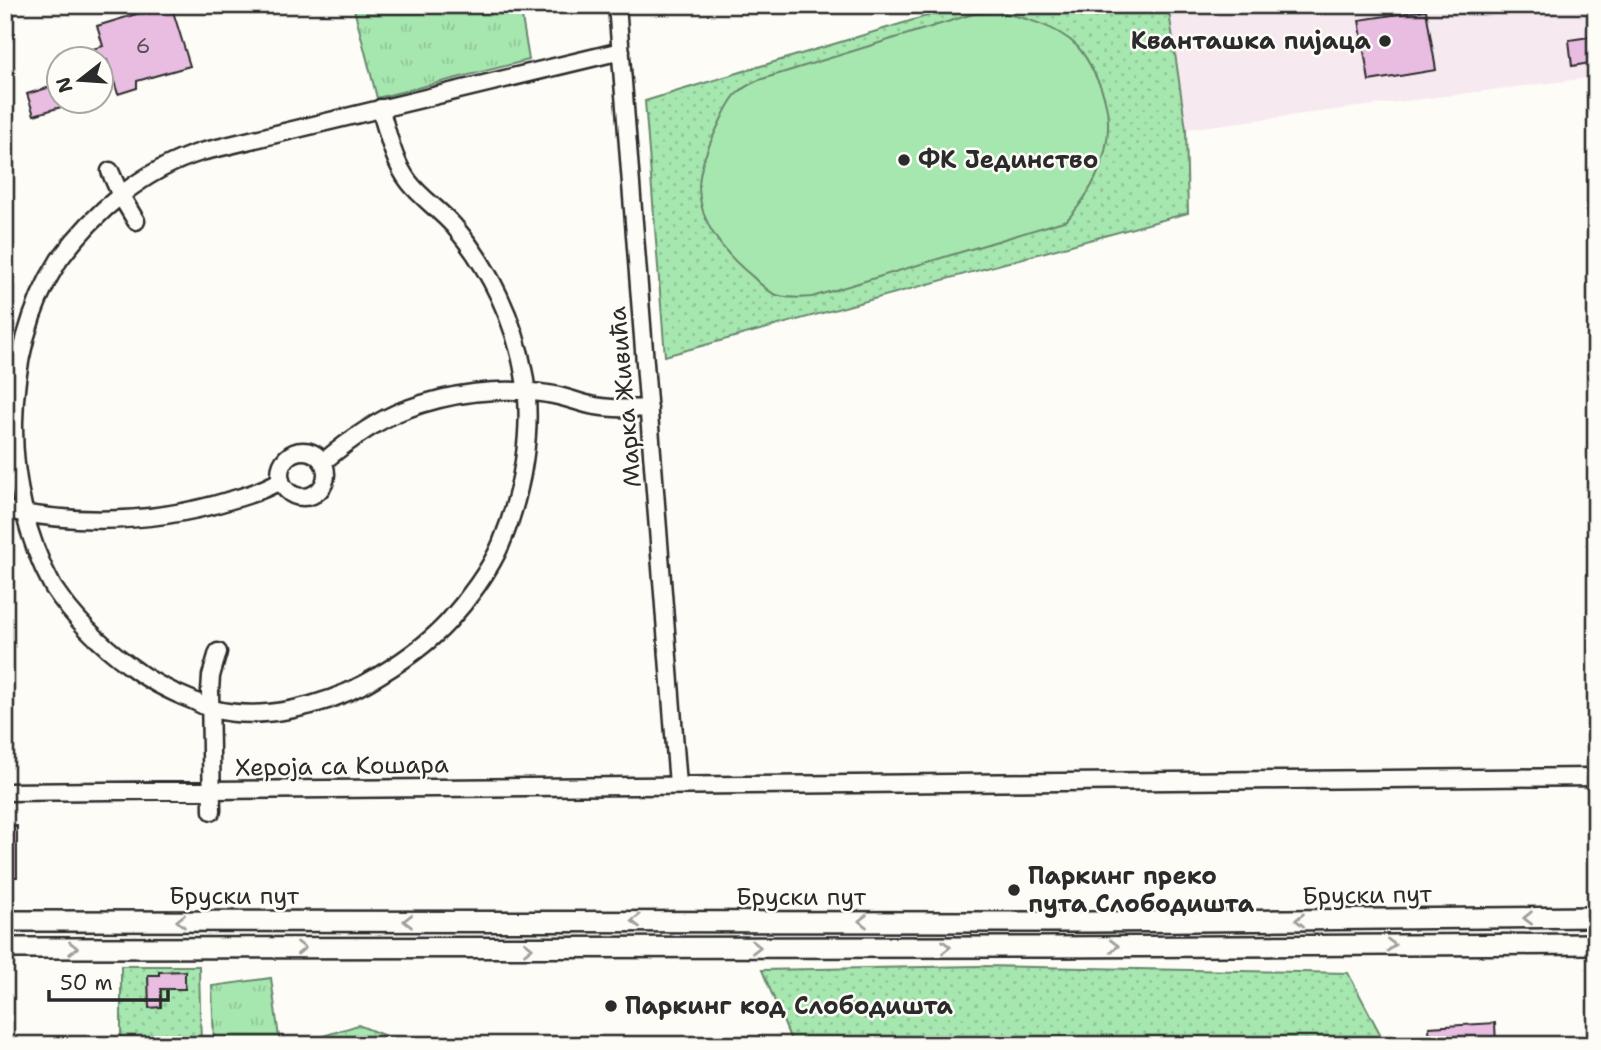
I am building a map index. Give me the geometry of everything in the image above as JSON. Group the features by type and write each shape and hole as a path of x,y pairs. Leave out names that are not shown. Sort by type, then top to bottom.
{"main road":[{"name":"Бруски пут","path":"5,920 1091,922 1596,917"},
{"name":"Бруски пут","path":"5,948 1596,944"}],"street":[{"name":"Марка Живића","path":"617,5 678,785"},
{"path":"380,108 397,161 409,183 452,224 477,256 498,294 515,337 524,371 528,409 523,470 511,516 500,548 467,601 434,637 387,671 322,702 278,712 237,713 211,709 149,680 118,658 84,625 53,588 12,512 13,491 6,440 12,371 27,317 52,270 88,223 121,196 179,159 380,108 621,51"},
{"path":"110,171 136,221"},
{"path":"323,462 347,443 403,410 463,394 527,392 625,410 649,408"},
{"path":"298,452 312,453 323,462 326,469 320,491 305,498 290,493 281,480 282,466 291,454 298,452"},
{"path":"12,512 52,518 128,520 209,507 267,489 281,480"},
{"path":"212,811 211,676 218,652"},
{"name":"Хероја са Кошара","path":"5,792 1596,777"}],"shaded area":[{"name":"Кванташка пијаца","path":"1168,5 1596,5 1596,77 1186,129"}],"green space":[{"path":"353,5 520,5 529,60 377,98"},
{"name":"ФК Јединство","path":"963,5 1168,5 1186,129 1188,213 665,356 645,101"},
{"name":"ФК Јединство","path":"994,11 1038,23 1069,39 1087,59 1103,92 1108,131 1105,150 1091,187 1067,220 812,297 774,294 733,259 709,227 700,202 699,188 708,148 726,110 738,93 759,80 973,14"},
{"path":"121,966 199,966 201,1045 121,1045"},
{"path":"980,966 1348,973 1386,1045 793,1045 762,970"},
{"path":"271,978 280,1045 214,1045 212,986"},
{"path":"358,1025 408,1045 295,1045"}],"building":[{"path":"171,5 190,66 137,81 137,88 118,94 116,46 103,46 97,26"},
{"path":"1426,10 1436,70 1369,81 1359,20"},
{"path":"1596,36 1596,62 1572,66 1569,40"},
{"path":"46,88 46,111 34,115 27,94"},
{"path":"5,826 17,826 17,877 5,877"},
{"path":"185,971 185,989 161,989 161,1007 149,1008 148,975"},
{"path":"1495,1023 1496,1045 1430,1045 1429,1027"}],"place":[{"name":"Кванташка пијаца","path":"1385,41"},
{"name":"ФК Јединство","path":"904,160"},
{"name":"Паркинг преко пута Слободишта","path":"1014,890"},
{"name":"Паркинг код Слободишта","path":"611,1006"}]}
